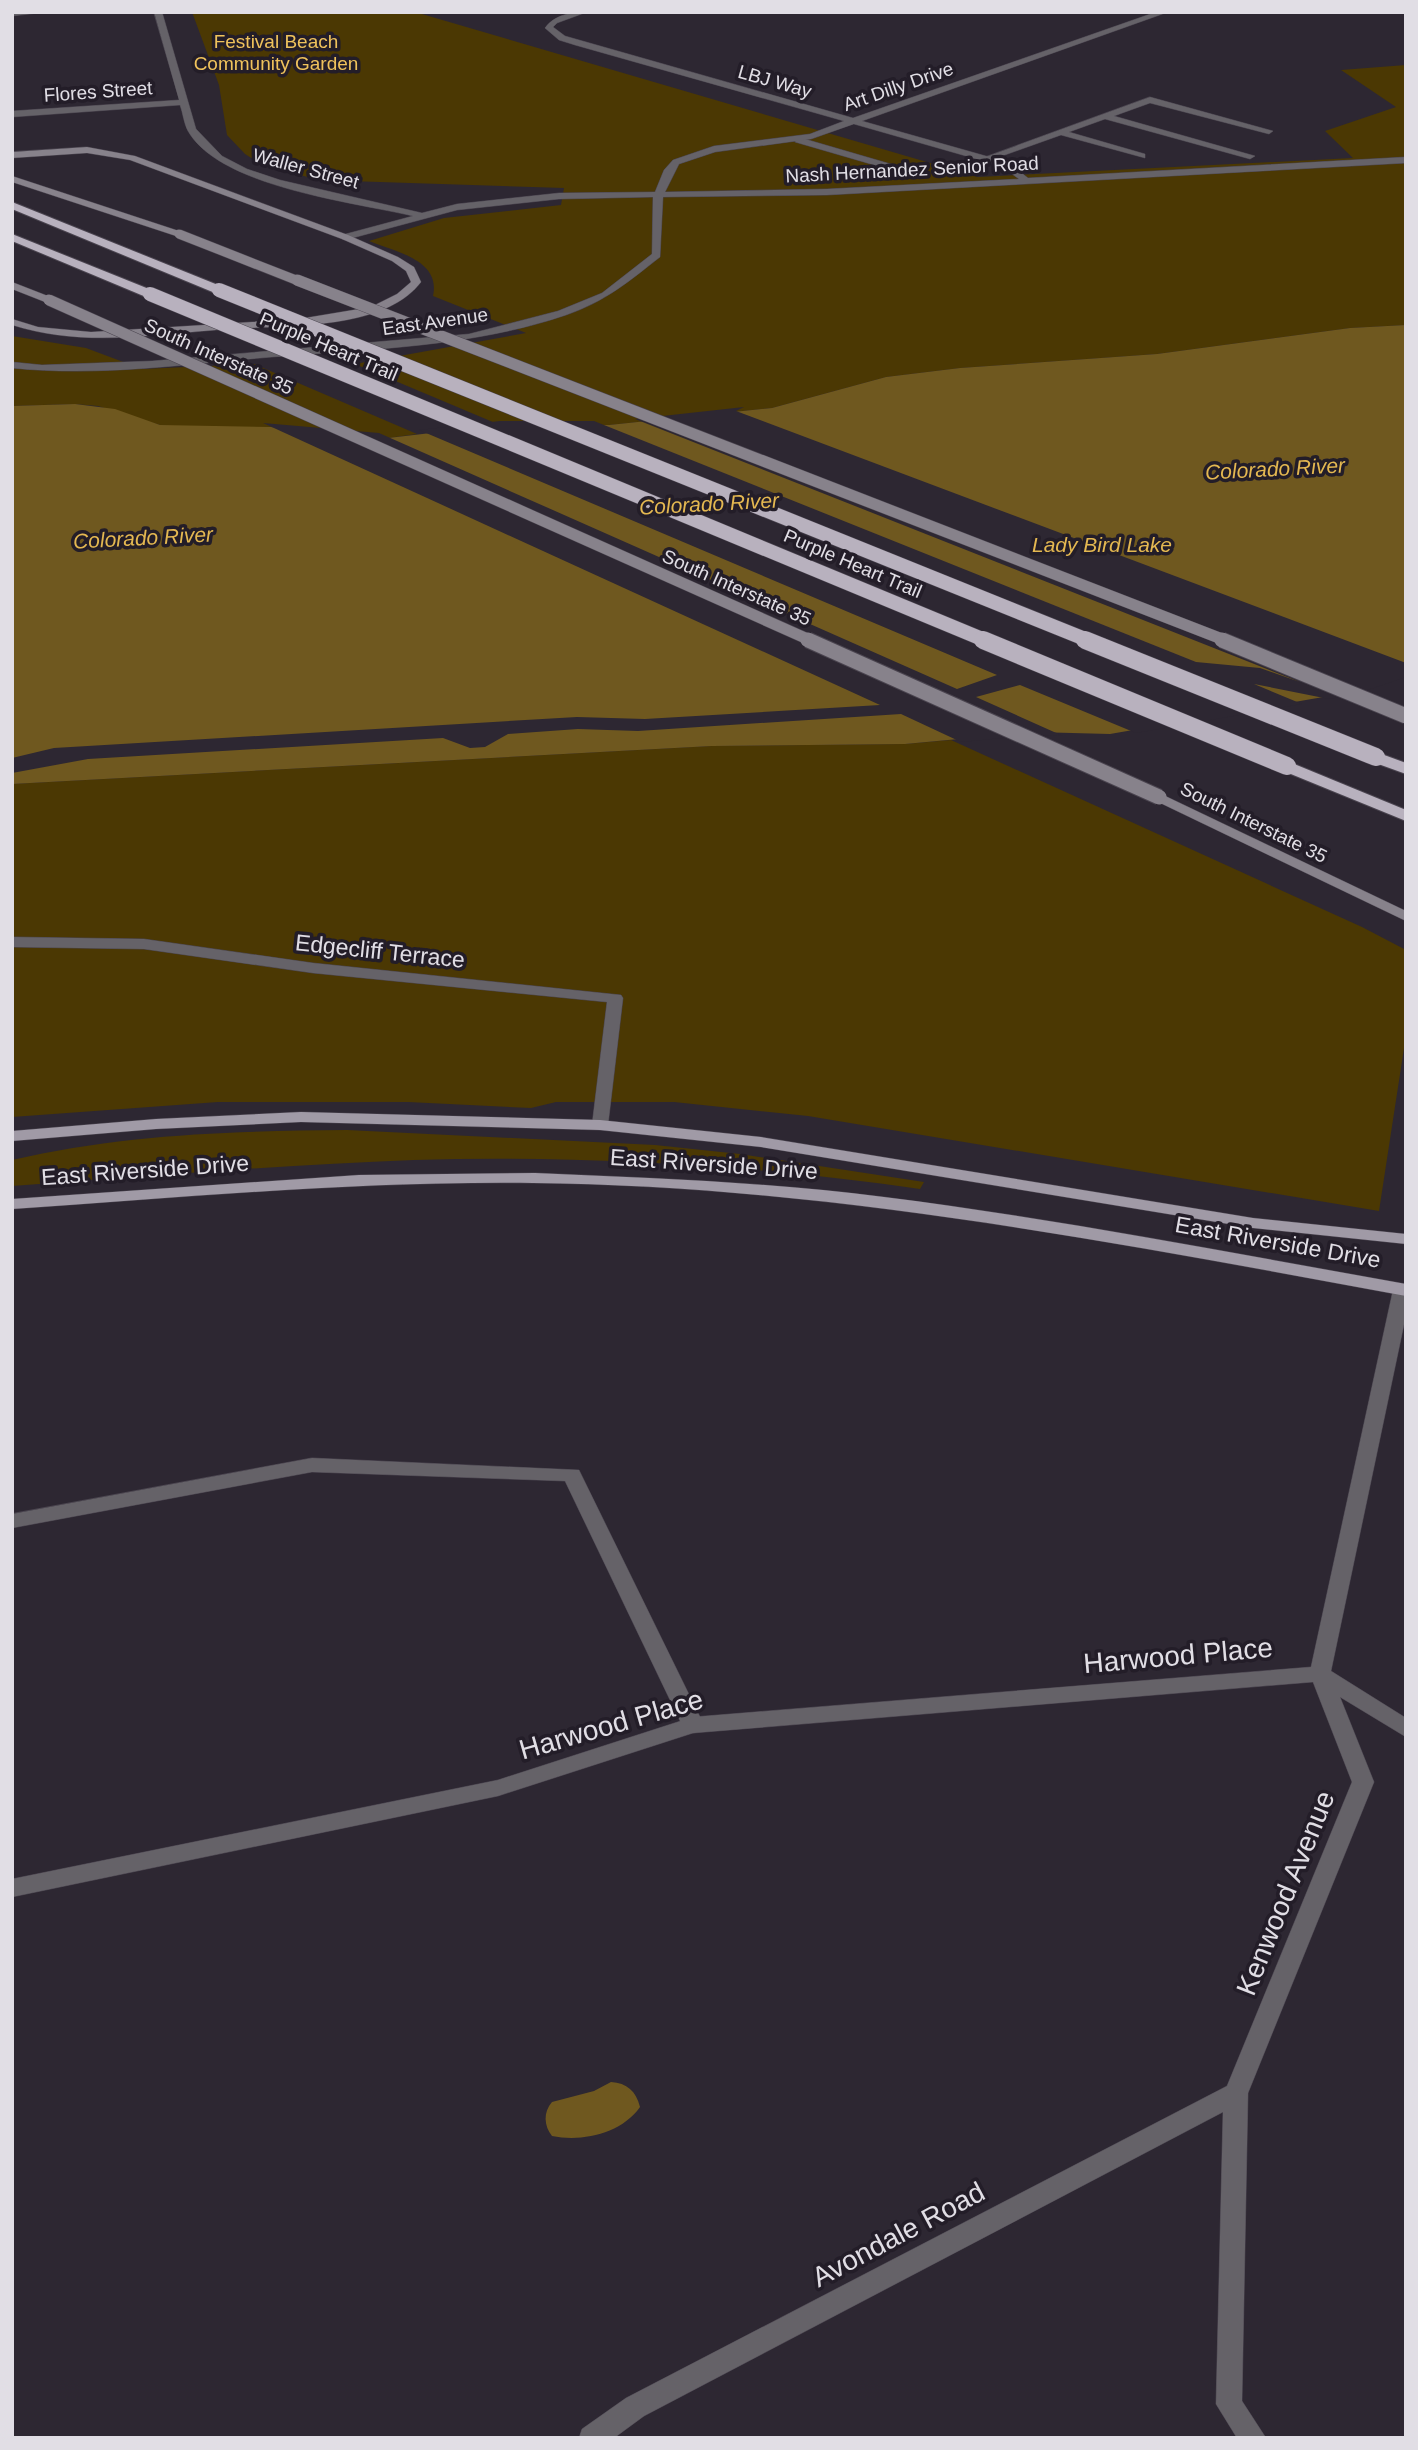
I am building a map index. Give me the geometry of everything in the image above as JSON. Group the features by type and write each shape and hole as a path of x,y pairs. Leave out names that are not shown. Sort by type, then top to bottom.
{"highway":[{"name":"Purple Heart Trail","path":"12,205 1406,769"},
{"name":"Purple Heart Trail","path":"12,237 1406,816"}],"main road":[{"path":"12,322 39,331 85,334 228,326 366,312 406,295 416,282 410,269 345,237 117,154 68,150 13,155"},
{"path":"12,179 179,234 1252,651 1406,716"},
{"name":"South Interstate 35","path":"12,285 1159,797 1406,917"},
{"name":"East Riverside Drive","path":"12,1136 156,1124 301,1117 600,1125 761,1142 1253,1223 1406,1239"},
{"name":"East Riverside Drive","path":"12,1204 359,1180 535,1178 724,1187 883,1202 1111,1236 1404,1290"}],"street":[{"path":"12,14 43,12"},
{"name":"Waller Street","path":"158,12 192,130 203,145 219,158 244,171 421,215"},
{"name":"LBJ Way","path":"583,12 554,20 549,28 570,40 985,159 1018,172 1026,181"},
{"name":"Art Dilly Drive","path":"658,196 669,170 676,162 695,154 740,145 798,140 1164,12"},
{"path":"985,159 1150,100 1269,131"},
{"name":"Flores Street","path":"12,114 186,102"},
{"path":"1104,116 1250,156"},
{"path":"1060,132 1142,156"},
{"path":"798,140 915,174"},
{"name":"Nash Hernandez Senior Road","path":"345,237 421,215 489,202 559,196 827,192 1406,160"},
{"name":"East Avenue","path":"12,365 130,365 417,344 515,327 562,313 606,295 657,255 658,196"},
{"name":"Edgecliff Terrace","path":"12,942 144,944 313,968 615,998 600,1125"},
{"path":"1404,1290 1320,1674 1406,1729"},
{"path":"12,1521 312,1465 572,1475 693,1725"},
{"name":"Harwood Place","path":"12,1888 498,1788 693,1725 1320,1674"},
{"name":"Kenwood Avenue","path":"1252,2438 1229,2404 1236,2093 1363,1782 1320,1674"},
{"name":"Avondale Road","path":"592,2438 635,2407 1236,2093"}],"green space":[{"name":"Festival Beach Community Garden","path":"192,12 415,12 978,177 1353,158 1325,131 1396,107 1341,70 1406,65 1406,325 1350,328 1157,354 960,368 886,377 772,408 609,425 500,425 355,364 526,333 433,296 434,284 423,266 414,259 369,241 444,218 561,205 564,188 318,180 261,164 245,154 227,135 219,85"},
{"path":"12,336 86,348 142,369 254,364 417,434 388,438 271,427 187,428 160,425 98,406 12,406"},
{"path":"951,740 1362,927 1406,950 1406,1035 1379,1211 808,1116 674,1102 556,1102 531,1108 408,1102 218,1102 12,1117 12,784 712,746 905,744"},
{"path":"347,1130 655,1145 740,1154 924,1182 920,1189 731,1168 604,1161 477,1159 314,1165 12,1186 12,1160 95,1144 262,1131"}],"water":[{"name":"Lady Bird Lake","path":"1406,325 1406,673 1352,692 1110,734 1034,732 905,744 712,746 12,784 12,406 75,404 115,409 160,425 271,427 388,438 500,425 609,425 772,408 886,377 960,368 1157,354 1350,328"},
{"path":"611,2082 626,2086 636,2096 640,2107 632,2116 612,2130 588,2137 552,2136 546,2119 552,2102 594,2091"}],"pier":[{"path":"744,407 736,411 1406,663 1406,677 1353,695 1329,699 1254,684 1302,704 1136,733 1020,685 976,697 1063,736 1034,735 961,742 901,714 638,731 578,729 508,734 485,747 470,748 443,738 88,759 12,773 12,758 54,748 577,717 645,719 880,705 263,423 379,433 957,689 997,675 419,430 500,421 594,421 1196,662 1260,668 1300,682 635,419"}],"water label":[{"name":"Colorado River","path":"1275,469"},
{"name":"Colorado River","path":"709,504"},
{"name":"Colorado River","path":"143,538"}]}
